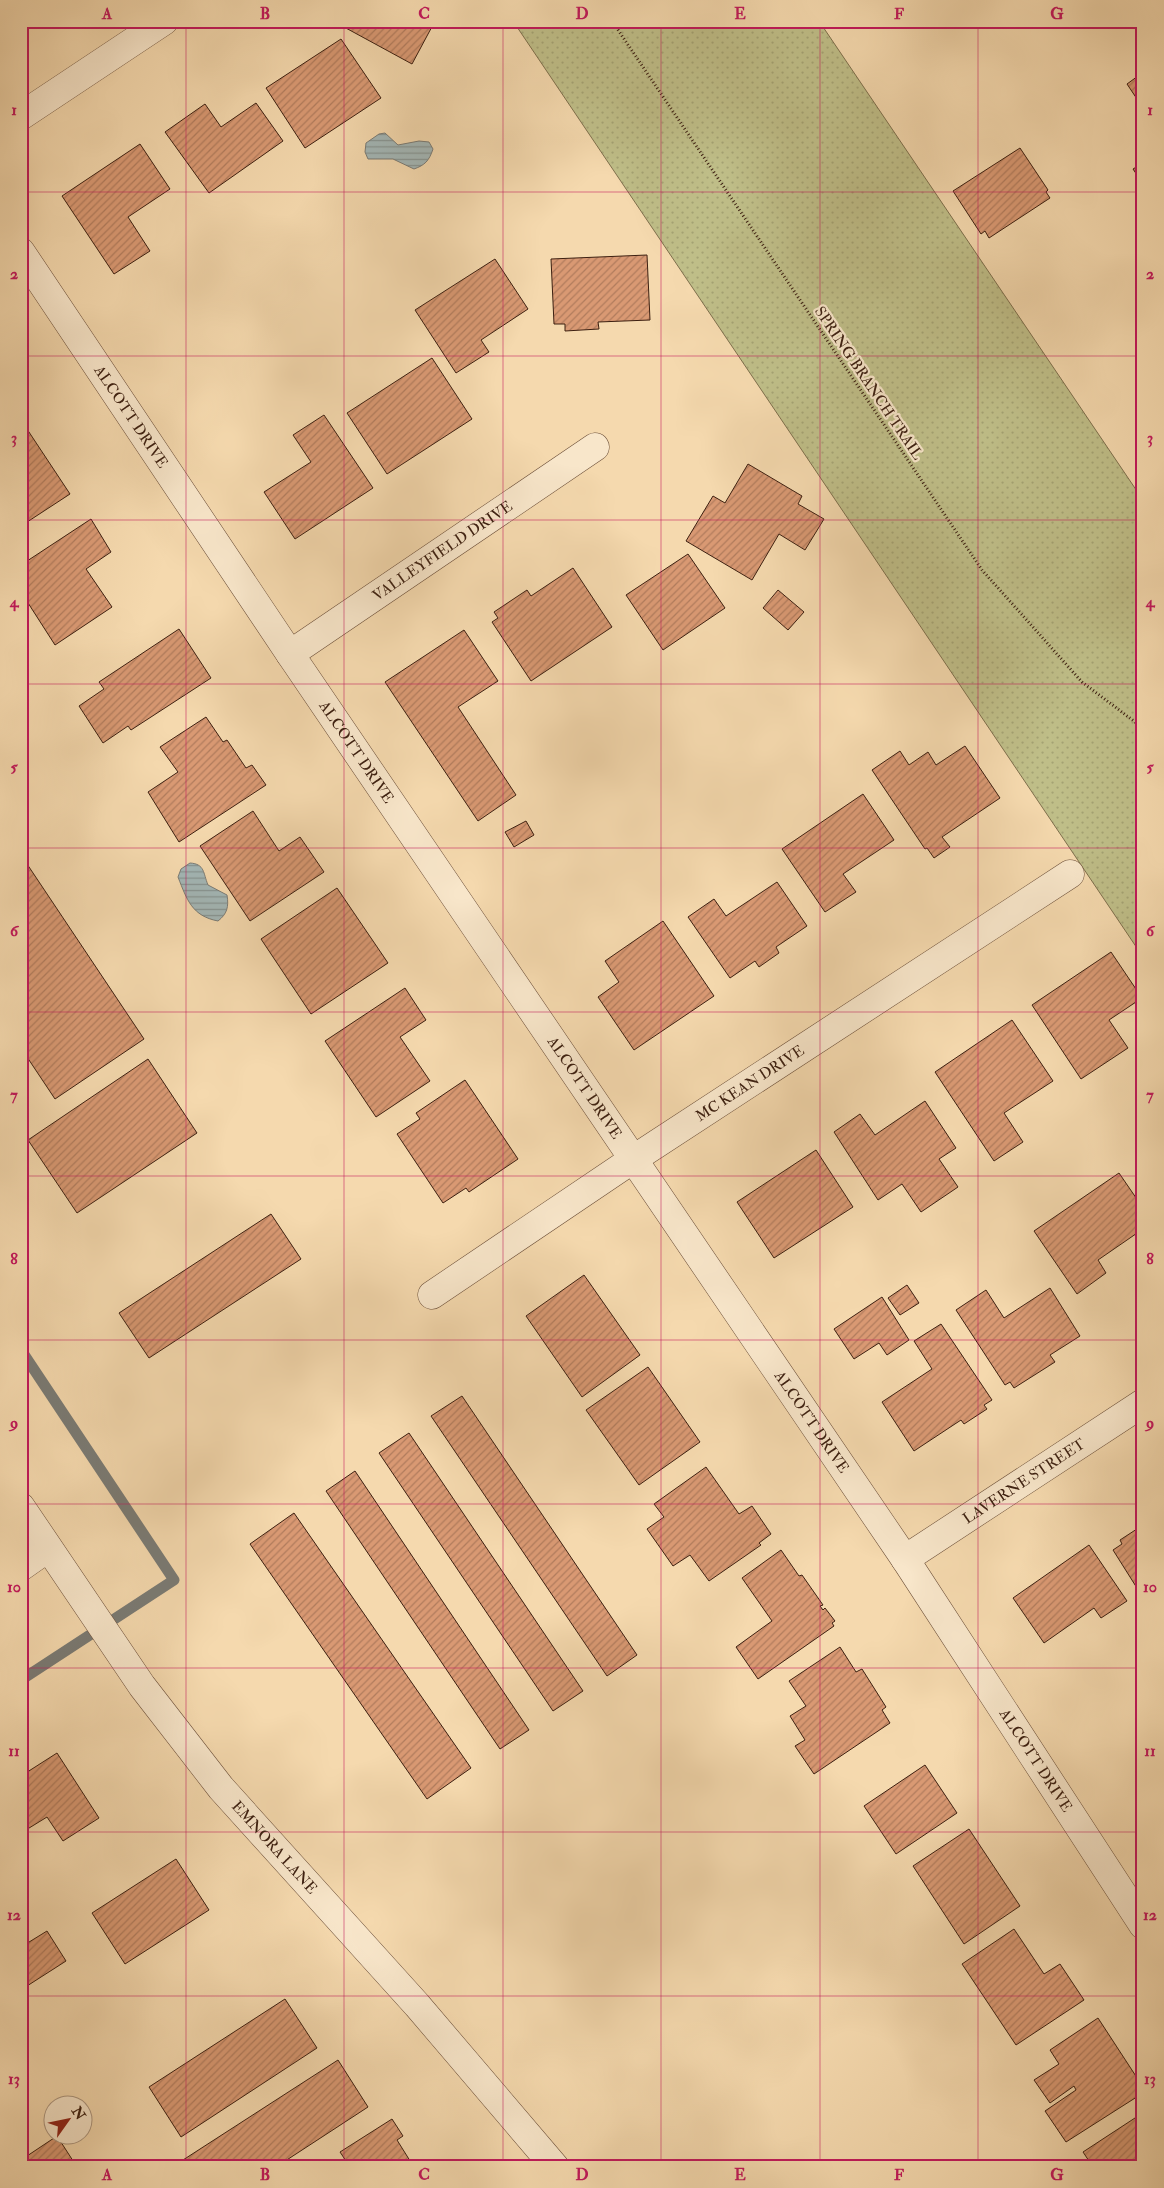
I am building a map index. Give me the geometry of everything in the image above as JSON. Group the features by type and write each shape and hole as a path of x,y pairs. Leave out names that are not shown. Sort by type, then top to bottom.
{"street":[{"path":"21,116 164,21"},
{"name":"ALCOTT DRIVE","path":"21,252 632,1160 905,1559 1143,1925"},
{"name":"VALLEYFIELD DRIVE","path":"290,654 595,447"},
{"name":"MC KEAN DRIVE","path":"432,1295 632,1160 1070,874"},
{"name":"LAVERNE STREET","path":"905,1559 1143,1403"},
{"name":"EMNORA LANE","path":"21,1507 142,1686 222,1788 417,2005 555,2167"},
{"path":"21,1567 48,1548"}],"path":[{"name":"SPRING BRANCH TRAIL","path":"612,21 982,570 1082,682 1143,728"}],"shaded area":[{"path":"513,21 819,21 1143,500 1143,957"},
{"path":"385,133 398,145 419,141 429,142 433,149 430,157 424,164 414,169 393,159 368,159 365,152 366,143 379,134"},
{"path":"190,863 201,867 208,885 227,895 227,910 218,921 209,919 196,911 184,893 178,877 181,869"}],"building":[{"path":"347,21 435,21 412,64 344,27"},
{"path":"341,39 381,98 305,148 266,88"},
{"path":"1138,76 1143,83 1143,108 1127,84"},
{"path":"256,103 283,141 209,193 165,132 205,104 221,127"},
{"path":"140,144 170,189 128,217 150,251 114,274 62,196"},
{"path":"1020,148 1048,190 1046,192 1050,198 989,238 985,231 981,234 953,191"},
{"path":"1143,163 1143,184 1133,169"},
{"path":"647,255 650,320 598,322 599,329 565,331 565,324 554,324 551,259"},
{"path":"495,259 528,309 481,340 489,352 456,373 415,310"},
{"path":"432,358 472,419 387,474 347,413"},
{"path":"324,415 373,488 295,539 264,492 311,462 293,435"},
{"path":"21,420 70,494 21,526"},
{"path":"748,464 802,496 798,504 824,519 805,550 779,534 752,580 686,541 713,496 725,503"},
{"path":"91,519 111,552 86,569 112,607 55,645 21,592 21,565"},
{"path":"688,554 725,608 663,650 626,595"},
{"path":"573,568 612,627 531,681 492,622 498,618 494,612 527,590 531,596"},
{"path":"778,590 804,612 788,630 763,608"},
{"path":"179,629 211,678 131,730 128,726 103,743 79,706 104,689 99,682"},
{"path":"464,630 498,681 458,707 516,795 478,821 385,682"},
{"path":"206,717 223,742 227,740 246,768 252,765 266,785 179,842 148,792 178,772 160,747"},
{"path":"965,746 1000,798 942,837 950,847 934,858 927,848 925,849 872,770 900,751 909,765 928,752 936,765"},
{"path":"863,794 894,840 843,874 856,892 825,912 782,849"},
{"path":"253,811 279,851 300,837 324,872 250,921 200,846"},
{"path":"526,821 534,835 514,847 505,832"},
{"path":"21,855 144,1039 55,1099 21,1048"},
{"path":"777,882 807,926 776,947 779,953 759,967 755,961 730,978 688,917 714,899 726,916"},
{"path":"337,888 388,963 311,1014 261,939"},
{"path":"663,921 714,996 634,1050 598,997 619,982 605,961"},
{"path":"1111,952 1142,998 1109,1020 1128,1048 1081,1079 1032,1005"},
{"path":"405,988 426,1020 400,1037 430,1081 376,1117 325,1041"},
{"path":"1012,1020 1053,1081 1004,1113 1023,1142 994,1161 935,1072"},
{"path":"148,1059 197,1133 77,1213 28,1140"},
{"path":"465,1080 518,1159 469,1192 466,1188 443,1203 397,1134 420,1119 416,1113"},
{"path":"925,1101 956,1148 939,1159 958,1187 921,1212 902,1184 878,1200 834,1132 860,1114 875,1135"},
{"path":"816,1150 853,1207 774,1258 737,1202"},
{"path":"1119,1173 1143,1208 1143,1229 1098,1260 1106,1273 1077,1294 1034,1231"},
{"path":"271,1214 301,1259 149,1358 119,1313"},
{"path":"584,1275 640,1355 582,1397 526,1316"},
{"path":"907,1285 919,1303 900,1315 888,1298"},
{"path":"1050,1288 1080,1336 1050,1355 1055,1362 1014,1388 1010,1382 1005,1385 956,1310 986,1290 1004,1318"},
{"path":"882,1297 909,1340 887,1355 879,1343 854,1359 834,1329"},
{"path":"941,1324 992,1400 984,1405 987,1409 964,1424 961,1420 914,1451 882,1402 932,1369 914,1341"},
{"path":"648,1367 700,1442 639,1485 586,1410"},
{"path":"462,1396 637,1655 607,1676 431,1416"},
{"path":"409,1433 583,1691 553,1711 379,1453"},
{"path":"706,1467 739,1514 752,1506 771,1534 759,1543 761,1545 709,1581 690,1555 673,1566 647,1529 664,1517 654,1504"},
{"path":"355,1471 529,1730 500,1749 326,1491"},
{"path":"294,1513 471,1768 427,1799 250,1544"},
{"path":"1143,1525 1142,1596 1113,1550 1122,1544 1120,1540"},
{"path":"1089,1545 1127,1601 1101,1618 1094,1608 1044,1643 1013,1598"},
{"path":"781,1550 799,1576 802,1575 823,1605 820,1606 823,1610 825,1608 835,1621 832,1623 834,1626 758,1679 736,1647 772,1621 742,1578"},
{"path":"840,1647 856,1672 862,1669 886,1707 882,1710 890,1723 814,1774 795,1746 805,1740 790,1716 806,1706 789,1681"},
{"path":"57,1753 99,1818 63,1841 47,1817 21,1833 21,1776"},
{"path":"925,1765 957,1813 896,1854 864,1806"},
{"path":"969,1829 1020,1906 964,1944 913,1866"},
{"path":"176,1859 209,1910 125,1964 92,1913"},
{"path":"1014,1929 1044,1974 1060,1964 1084,2000 1016,2045 962,1964"},
{"path":"47,1931 66,1961 27,1986 21,1977 21,1947"},
{"path":"285,1999 317,2048 181,2137 149,2087"},
{"path":"1098,2018 1143,2087 1143,2093 1066,2142 1045,2111 1076,2090 1074,2086 1050,2103 1034,2080 1059,2064 1050,2050"},
{"path":"338,2060 368,2107 276,2167 188,2167 183,2160"},
{"path":"1138,2116 1143,2122 1143,2167 1093,2167 1083,2152"},
{"path":"392,2119 403,2136 397,2140 412,2164 409,2167 350,2167 340,2152"},
{"path":"42,2146 63,2146 77,2167 21,2167 21,2160"}],"waterway":[{"path":"21,1350 174,1580 21,1680"}]}
